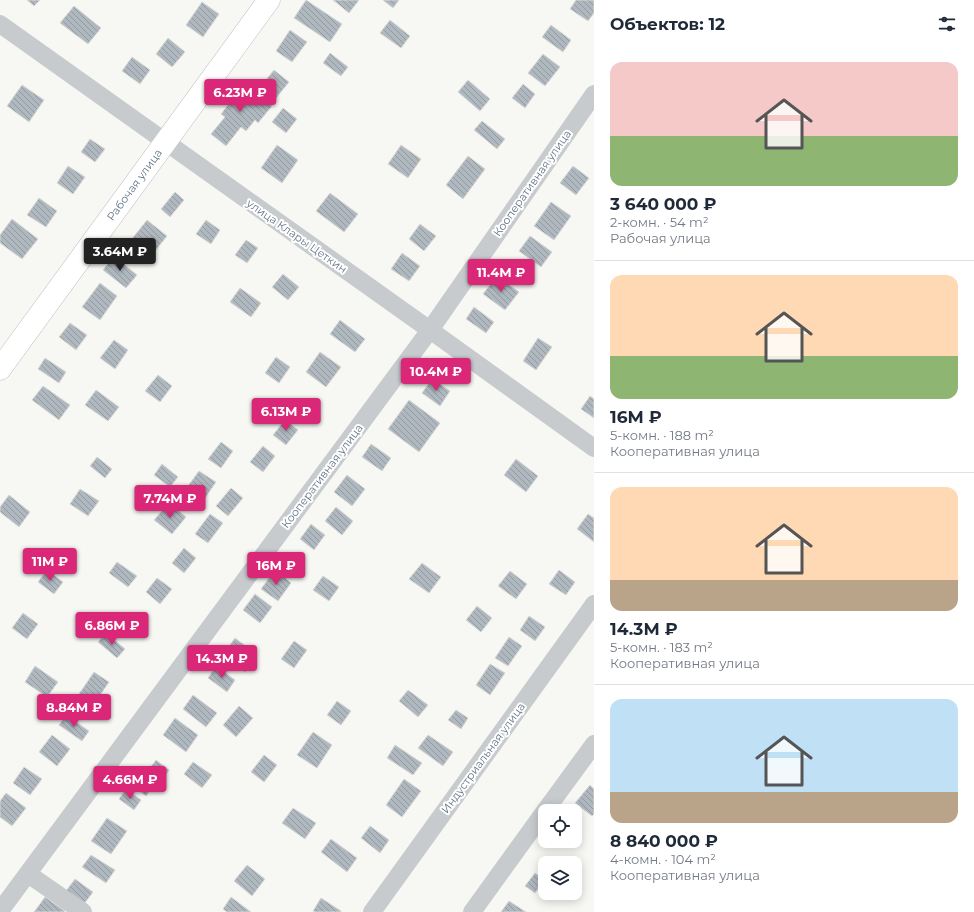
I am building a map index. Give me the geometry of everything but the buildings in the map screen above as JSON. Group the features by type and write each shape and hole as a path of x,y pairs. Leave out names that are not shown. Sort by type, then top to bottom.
{"main road":[{"name":"Рабочая улица","path":"0,369 268,0"}],"street":[{"name":"улица Клары Цеткин","path":"0,24 594,448"},
{"name":"Кооперативная улица","path":"0,911 430,330 594,94"},
{"name":"Индустриальная улица","path":"372,912 594,604"},
{"path":"550,804 594,744"},
{"path":"472,912 538,821"},
{"path":"28,874 83,912"}]}
